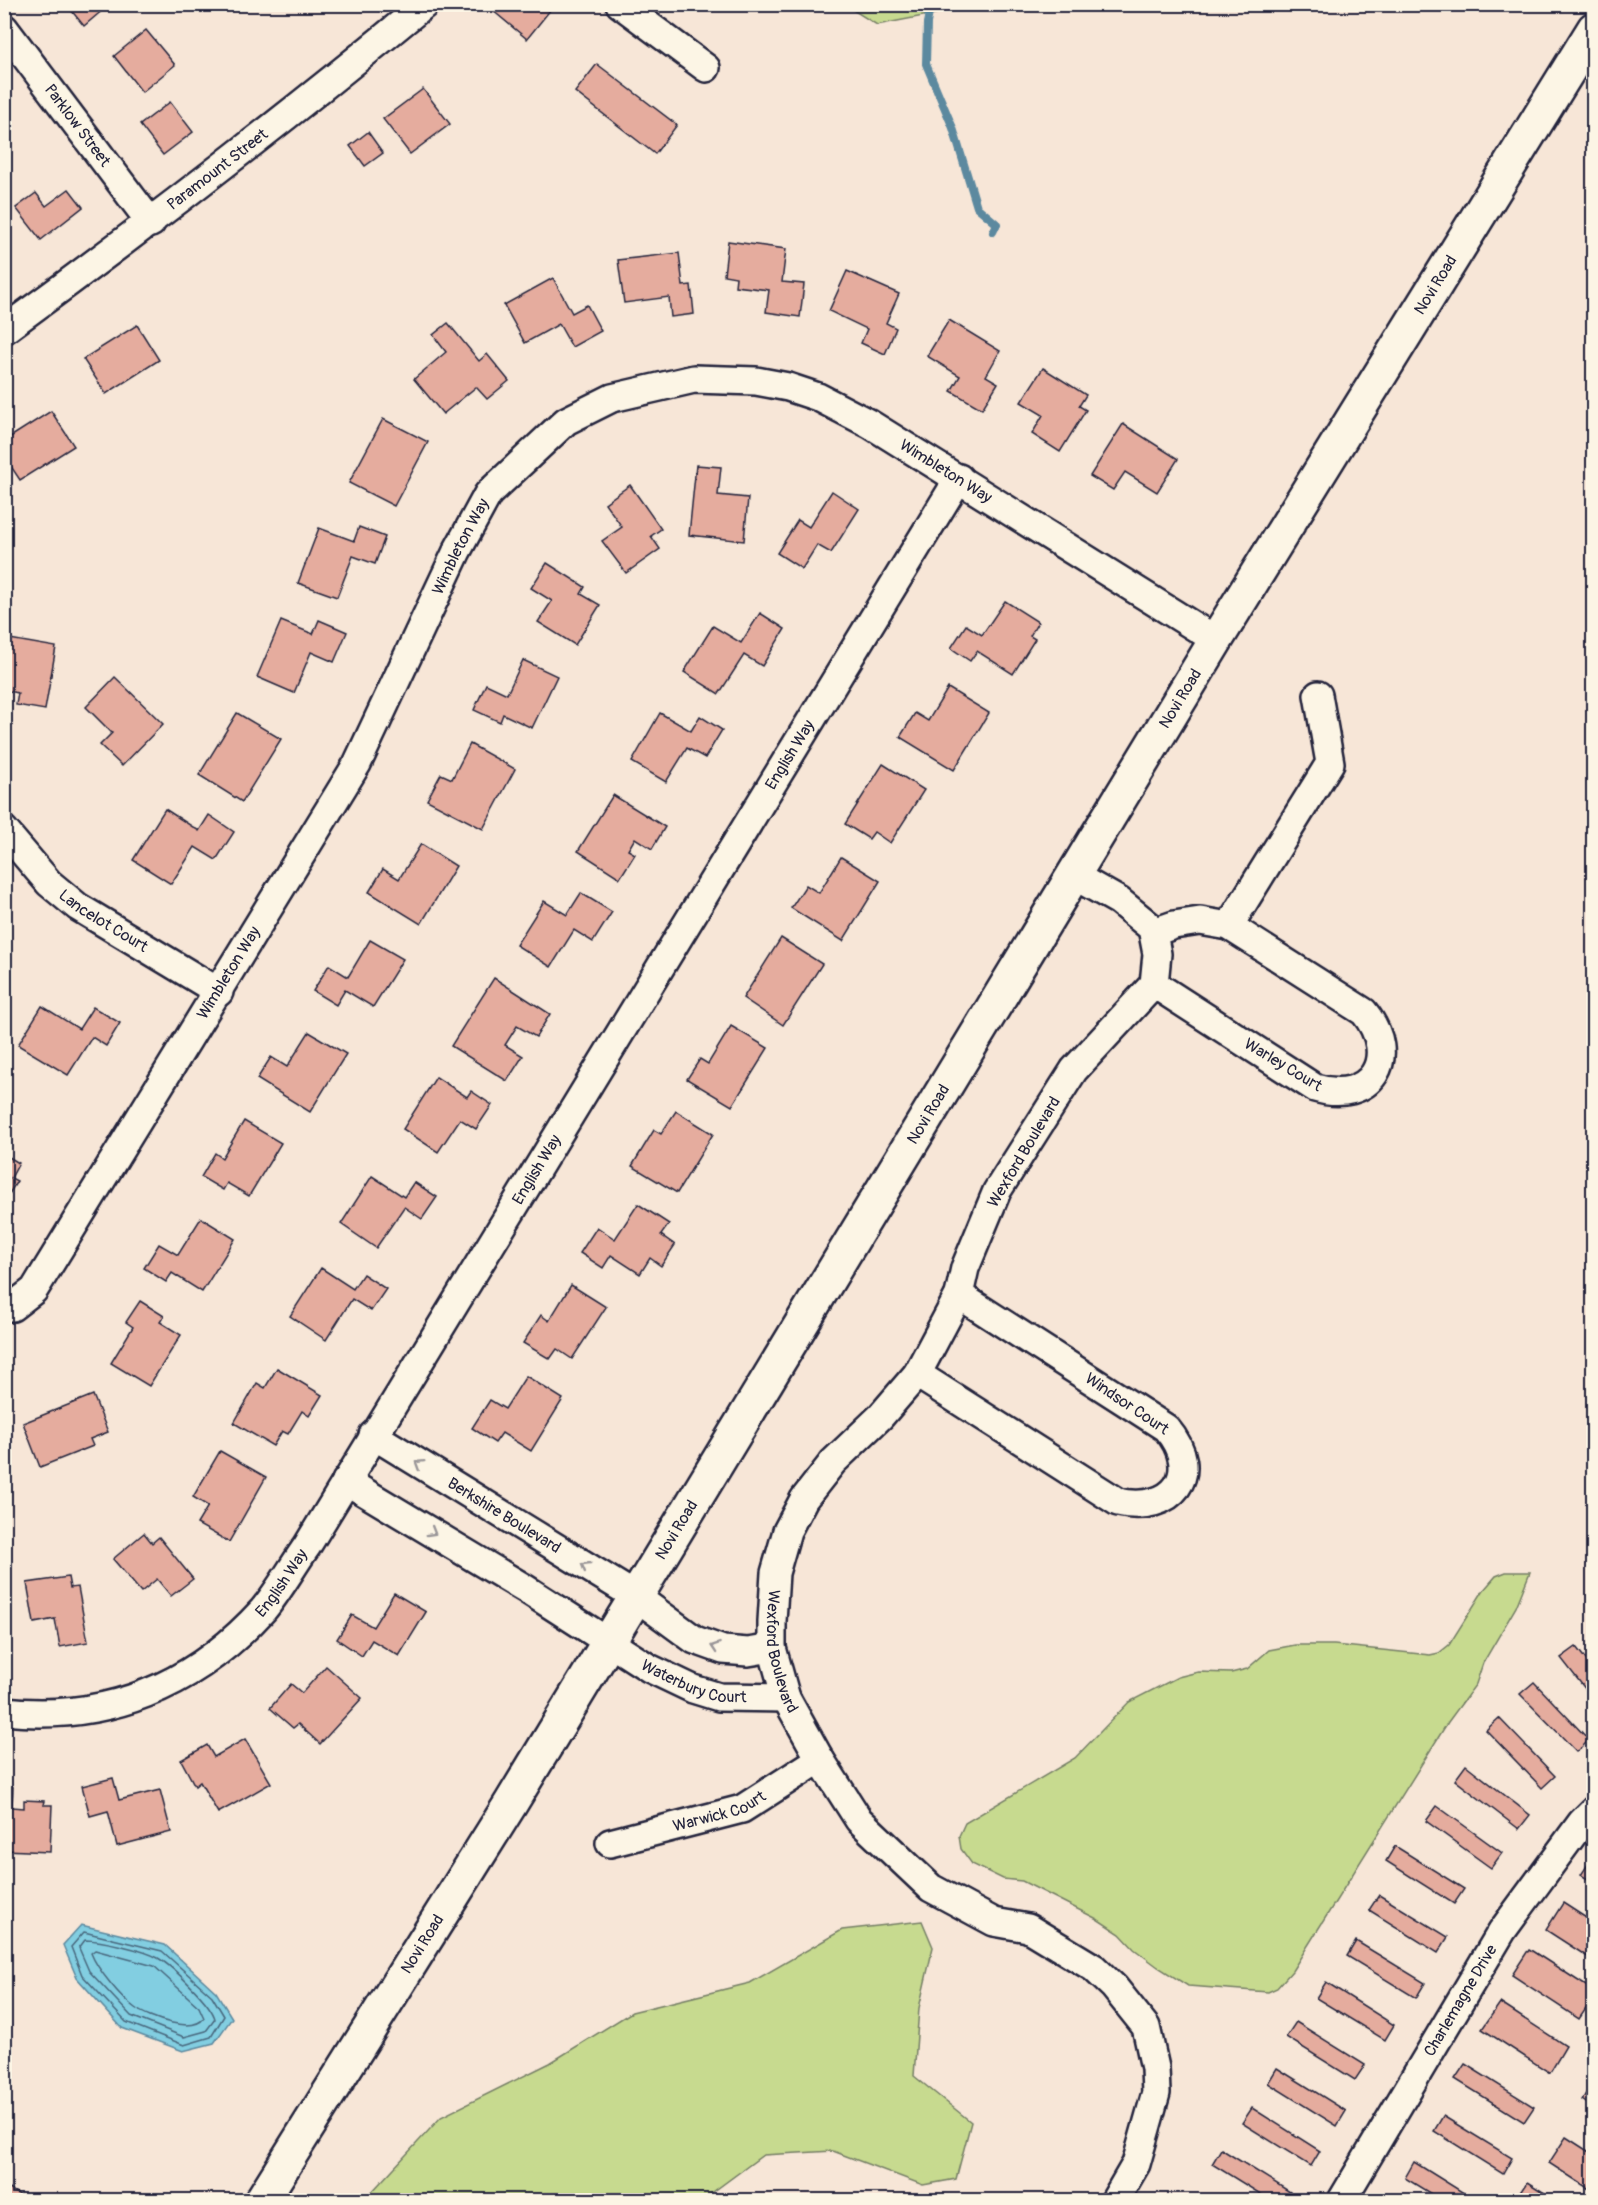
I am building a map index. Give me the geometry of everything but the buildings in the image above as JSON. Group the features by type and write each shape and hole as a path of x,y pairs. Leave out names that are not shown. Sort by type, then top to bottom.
{"main road":[{"name":"Novi Road","path":"262,2200 511,1803 1216,640 1593,29"}],"street":[{"name":"Paramount Street","path":"4,330 151,223 351,67 425,4"},
{"path":"620,4 706,68"},
{"name":"Parklow Street","path":"4,28 151,223"},
{"name":"Wimbleton Way","path":"4,1306 12,1307 34,1290 357,764 475,514 488,494 566,421 612,398 694,379 756,381 789,387 818,397 870,424 1216,640"},
{"name":"English Way","path":"4,1711 55,1714 113,1705 164,1686 205,1663 264,1609 307,1546 959,478"},
{"path":"1154,932 1200,921 1228,926 1330,763 1318,695"},
{"name":"Lancelot Court","path":"4,830 48,883 78,907 219,992"},
{"path":"1073,875 1119,901 1142,918 1154,932 1157,954 1154,984"},
{"name":"Warley Court","path":"1154,984 1315,1088 1333,1094 1350,1091 1365,1083 1377,1071 1382,1054 1375,1026 1364,1012 1228,926"},
{"name":"Wexford Boulevard","path":"1115,2200 1136,2164 1156,2093 1155,2068 1146,2027 1114,1987 1094,1968 1028,1929 994,1922 931,1888 859,1820 820,1759 786,1698 772,1648 775,1573 787,1531 804,1499 833,1462 880,1418 917,1374 959,1295 965,1268 997,1191 1074,1070 1154,984"},
{"name":"Windsor Court","path":"917,1374 1118,1502 1136,1506 1153,1503 1170,1497 1179,1484 1185,1469 1182,1452 1166,1428 959,1295"},
{"name":"Berkshire Boulevard","path":"373,1435 635,1596"},
{"path":"346,1481 526,1588 607,1643"},
{"path":"635,1596 695,1640 714,1647 748,1652 772,1648"},
{"name":"Waterbury Court","path":"607,1643 649,1668 693,1689 719,1697 786,1698"},
{"name":"Warwick Court","path":"610,1843 741,1809 820,1759"},
{"name":"Charlemagne Drive","path":"1342,2200 1502,1931 1593,1810"}],"green space":[{"path":"845,5 980,5 877,25"},
{"path":"1506,1572 1530,1572 1516,1607 1483,1663 1476,1684 1448,1722 1292,1971 1277,1988 1268,1992 1188,1986 1158,1967 1134,1949 1120,1934 1097,1919 1022,1881 1003,1879 972,1864 961,1849 959,1836 965,1823 1075,1758 1129,1702 1178,1677 1198,1672 1231,1673 1247,1669 1269,1650 1295,1645 1334,1645 1430,1655 1439,1653 1449,1645 1483,1591 1496,1576"},
{"path":"922,1921 933,1947 919,2008 914,2076 971,2122 956,2179 923,2185 833,2151 763,2155 702,2200 366,2200 441,2117 550,2063 632,2012 750,1983 842,1930"}],"water":[{"path":"81,1925 165,1945 216,1992 232,2018 214,2043 183,2051 122,2028 77,1978 63,1945"}],"waterway":[{"path":"931,4 927,23 926,64 953,128 977,207 997,224 993,232"}]}
